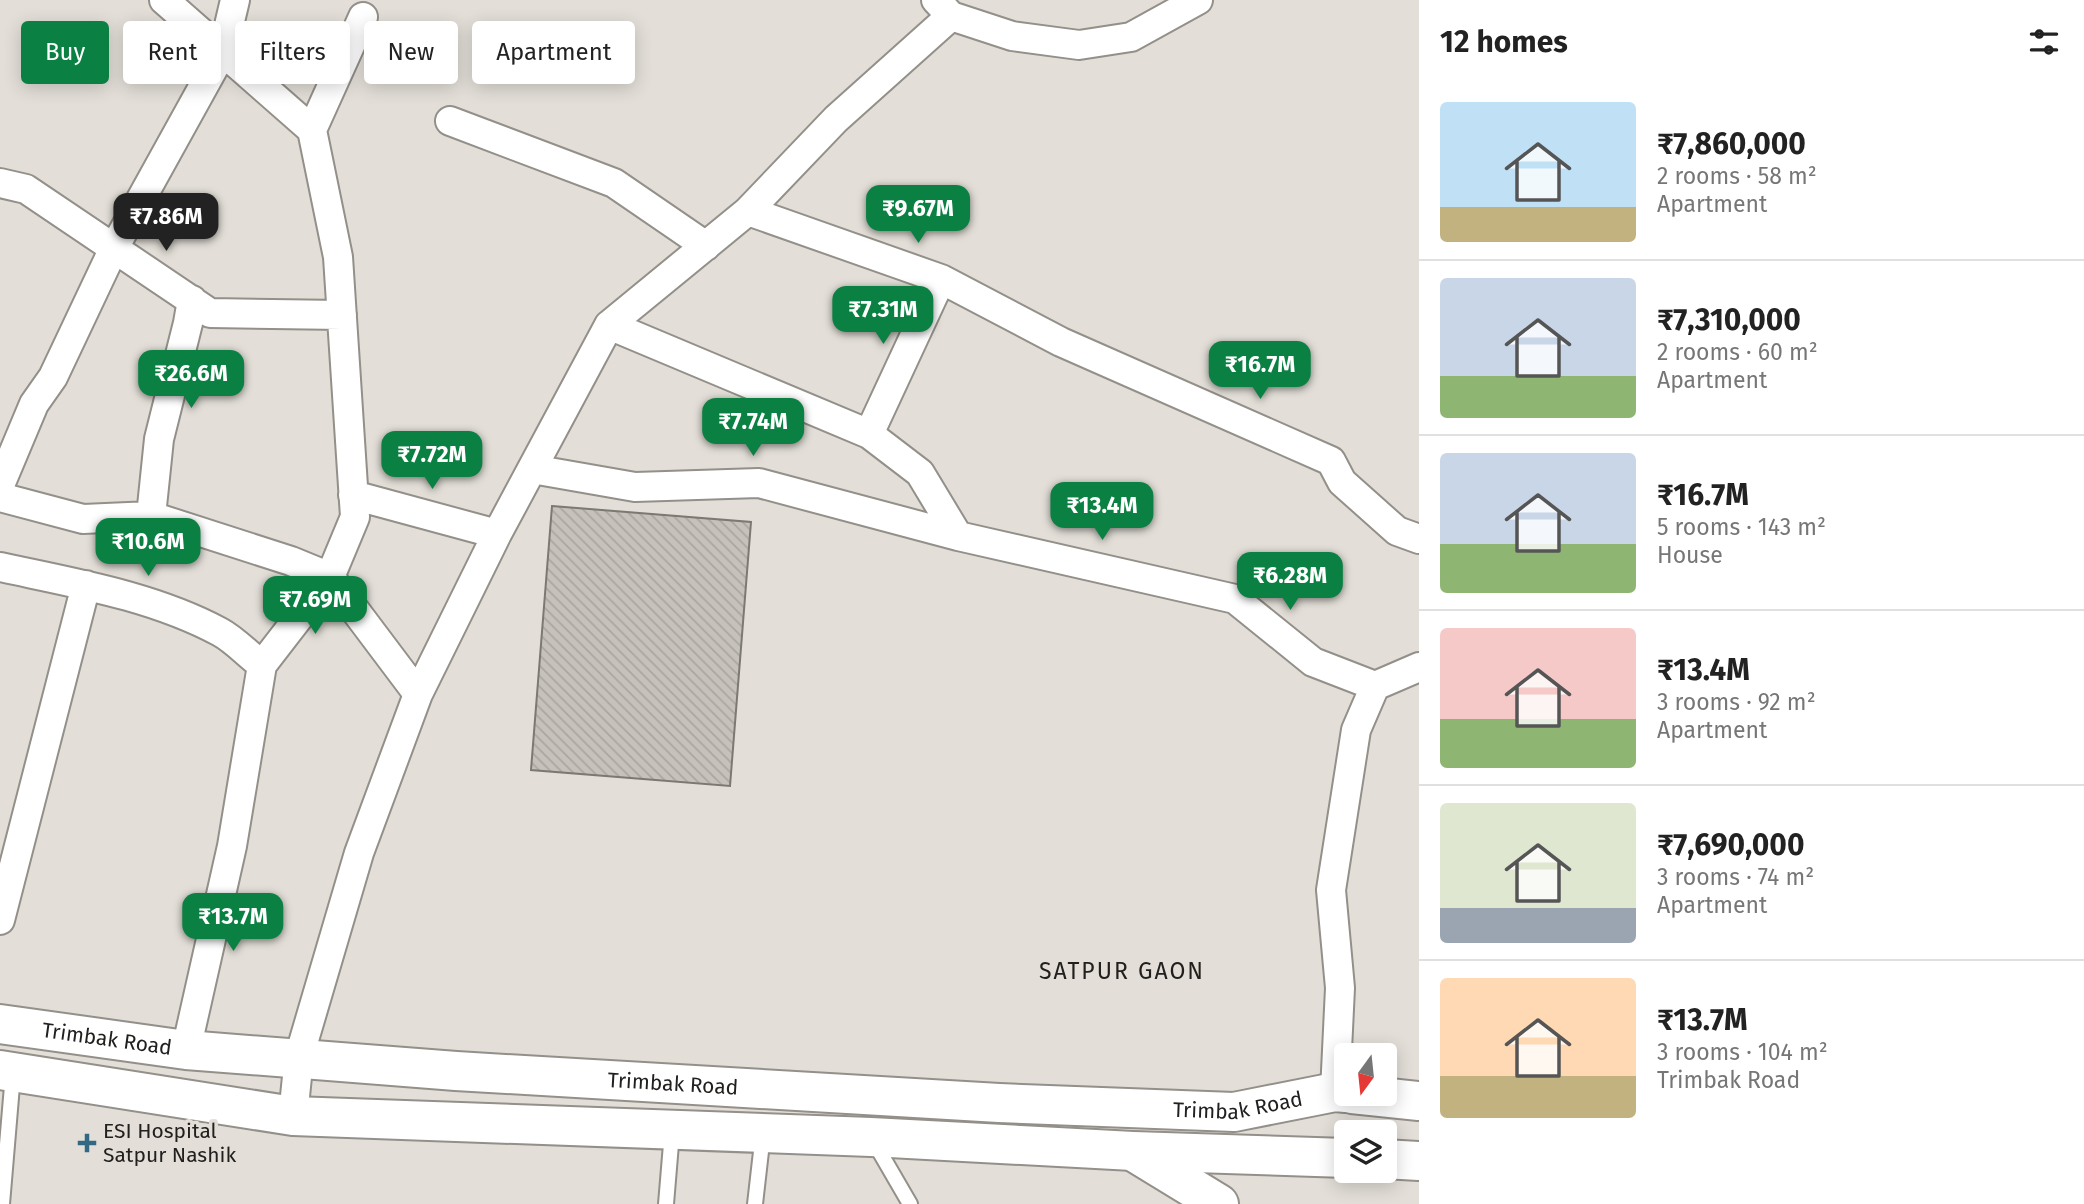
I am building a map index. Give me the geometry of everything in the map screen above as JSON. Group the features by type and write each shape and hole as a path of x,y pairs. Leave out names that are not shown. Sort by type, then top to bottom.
{"highway":[{"name":"Trimbak Road","path":"0,1024 186,1050 484,1073 999,1103 1234,1112 1334,1095"},
{"name":"Trimbak Road","path":"7,1071 293,1115 871,1137 1133,1152 1334,1158"},
{"name":"Trimbak Road","path":"1397,1099 1419,1101"},
{"path":"1419,1122 1419,1147"},
{"path":"1133,1152 1219,1204"},
{"path":"1397,1160 1419,1161"}],"street":[{"path":"164,0 312,130"},
{"path":"0,485 34,404 53,377 114,248 223,51 235,0"},
{"path":"293,1115 299,1057 359,853 418,694 497,534 610,325 748,211 944,8 1012,36 1079,45 1131,37 1198,0"},
{"path":"186,1050 232,846 262,665 330,577 355,517 338,257 312,130 363,17"},
{"path":"450,121 614,183 706,246"},
{"path":"0,183 26,189 210,313 342,315"},
{"path":"748,211 941,279 1061,342 1331,461 1342,482 1397,531 1419,538"},
{"path":"869,434 941,279"},
{"path":"151,516 159,439 192,300"},
{"path":"610,325 869,434 920,473 958,536"},
{"path":"531,469 635,487 759,483 958,536 1235,598 1313,662 1375,686"},
{"path":"354,495 497,534"},
{"path":"0,496 83,519 151,516 291,561 330,577 418,694"},
{"path":"0,567 86,585 162,607 222,633 262,665"},
{"path":"0,920 5,879 86,585"},
{"path":"1342,1043 1331,890 1356,730 1375,686 1419,667"}],"lane":[{"path":"2,1204 7,1071"},
{"path":"666,1204 673,1129"},
{"path":"755,1204 764,1133"},
{"path":"871,1137 910,1204"}],"building":[{"path":"552,506 751,522 730,786 531,770"}],"place":[{"name":"ESI Hospital Satpur Nashik","path":"87,1143"}],"district":[{"name":"SATPUR GAON","path":"1122,971"}]}
